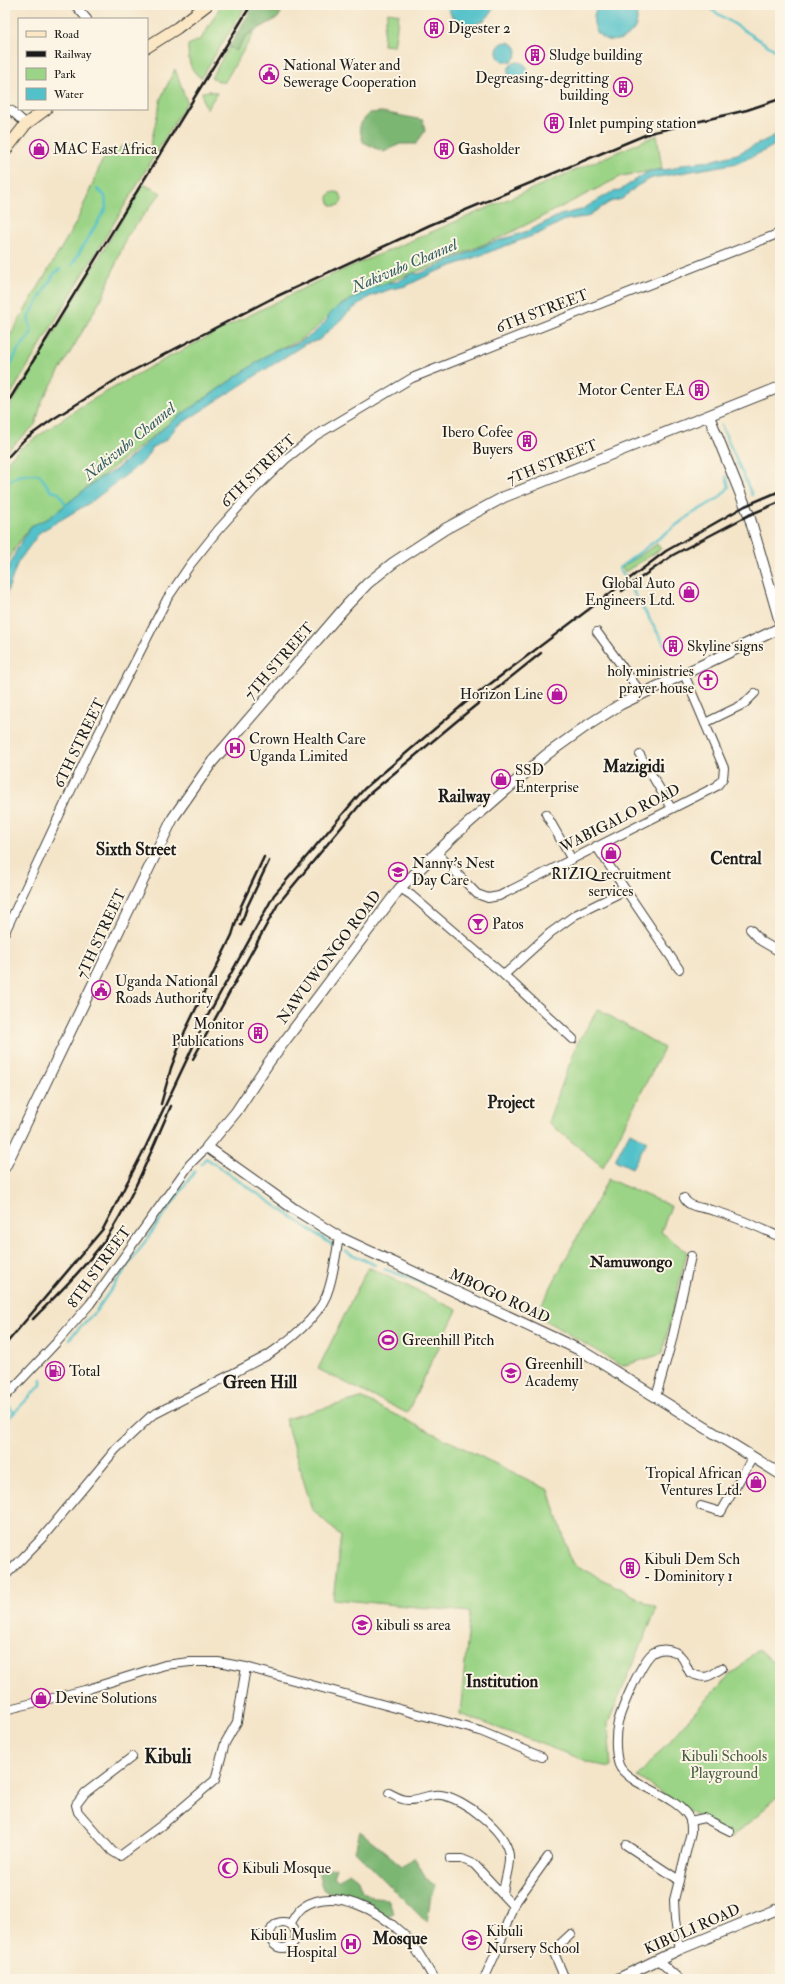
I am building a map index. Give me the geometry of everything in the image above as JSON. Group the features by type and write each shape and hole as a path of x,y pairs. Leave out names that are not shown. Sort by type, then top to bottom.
{"main road":[{"path":"148,46 177,28 207,5"},
{"path":"5,151 26,124 45,110"}],"street":[{"path":"75,5 86,18"},
{"path":"5,108 12,111 26,124"},
{"name":"6TH STREET","path":"5,932 87,756 167,599 190,564 218,530 253,491 288,458 327,429 412,378 780,233"},
{"name":"7TH STREET","path":"5,1167 173,818 212,762 347,605 368,583 393,563 445,529 504,497 780,387"},
{"path":"709,416 749,515 780,622"},
{"name":"NAWUWONGO ROAD","path":"207,1147 236,1112 268,1062 400,888 437,853 546,755 584,727 621,704 780,628"},
{"path":"597,632 642,694"},
{"name":"WABIGALO ROAD","path":"437,853 477,894 488,898 499,896 571,858 717,786 723,778 724,768 684,674"},
{"path":"705,723 744,704 755,693"},
{"path":"640,755 671,808"},
{"path":"546,814 571,858"},
{"path":"596,846 679,968"},
{"path":"400,888 411,895 504,975 573,1039"},
{"path":"504,975 550,932 575,915 626,890"},
{"path":"750,929 761,941 780,952"},
{"name":"MBOGO ROAD","path":"207,1147 294,1209 339,1237 582,1351 780,1474"},
{"name":"8TH STREET","path":"5,1397 56,1344 90,1304 190,1164 207,1147"},
{"path":"684,1198 686,1202 692,1206 712,1210 780,1237"},
{"path":"5,1576 42,1538 116,1449 146,1420 165,1408 268,1355 284,1344 305,1324 320,1308 329,1289 339,1237"},
{"path":"656,1397 672,1344 691,1256"},
{"path":"701,1506 721,1512 753,1457"},
{"path":"680,1949 674,1911 674,1900 691,1832 690,1821 684,1811 678,1806 647,1788 624,1772 619,1766 618,1723 635,1679 652,1653 662,1650 674,1652 684,1659 690,1674 701,1678 709,1677 722,1668"},
{"path":"5,1710 85,1690 165,1665 190,1662 218,1662 246,1667 480,1731 542,1757"},
{"path":"132,1757 85,1793 76,1805 78,1812 112,1852 120,1856 162,1825 215,1780 225,1743 237,1722 246,1667"},
{"path":"389,1793 410,1800 428,1795 441,1795 454,1799 481,1815 508,1850 508,1869 503,1894"},
{"path":"690,1821 704,1818 730,1831"},
{"path":"626,1845 679,1880"},
{"path":"484,1979 499,1946 513,1906 548,1857"},
{"path":"450,1859 462,1859 474,1864 513,1906"},
{"path":"290,1924 302,1908 315,1900 325,1898 352,1903 371,1910 404,1934 425,1963 434,1979"},
{"name":"KIBULI ROAD","path":"618,1979 680,1949 780,1908"},
{"path":"282,1922 290,1924 296,1931 296,1941 289,1948 279,1948 272,1943 270,1934 273,1926 282,1922"},
{"path":"565,1979 554,1953 556,1948 571,1934"},
{"path":"658,1960 680,1979"}],"green space":[{"path":"221,5 246,5 201,78 197,75 190,64 188,45 201,39"},
{"path":"254,5 285,5 278,18 247,35 236,51 229,47"},
{"path":"388,12 399,14 394,46 383,45 384,27"},
{"path":"253,32 254,33 224,83 211,78 229,47 236,51 247,35"},
{"path":"175,69 187,102 5,404 5,344 77,221 102,161 124,145 150,148 161,98"},
{"path":"209,91 217,93 207,109 203,101 202,92"},
{"path":"382,112 423,120 425,131 416,144 400,144 384,152 363,142 359,126 369,113"},
{"path":"657,135 662,169 622,176 506,235 435,265 374,287 336,308 316,328 298,341 275,350 172,421 49,518 31,526 16,546 5,567 5,464 18,450 80,407 150,367 322,279"},
{"path":"143,184 161,193 127,236 103,296 42,401 35,425 5,453 5,414"},
{"path":"335,192 340,194 342,199 340,204 335,206 330,204 328,199 330,194"},
{"path":"657,544 661,549 625,572 622,567"},
{"path":"598,1009 664,1048 603,1167 548,1122 577,1044"},
{"path":"608,1179 671,1206 661,1232 687,1252 662,1354 622,1366 536,1315"},
{"name":"Greenhill Pitch","path":"368,1267 457,1310 407,1413 318,1369"},
{"path":"361,1398 549,1490 572,1563 657,1608 608,1723 611,1767 595,1764 460,1714 470,1612 333,1599 341,1536 312,1509 285,1419"},
{"name":"Kibuli Schools Playground","path":"758,1649 780,1669 780,1795 731,1838 637,1777 712,1693"},
{"path":"360,1831 402,1866 414,1857 428,1881 435,1886 431,1895 427,1923 355,1851"},
{"path":"336,1867 333,1878 338,1881 349,1872 357,1878 362,1891 374,1898 388,1899 394,1913 386,1919 370,1904 334,1895 322,1887 318,1871"}],"water":[{"path":"448,5 494,5 490,14 485,20 478,24 470,25 462,24 456,20 451,14"},
{"path":"599,5 631,5 637,15 636,25 624,38 615,41 606,39 598,34 594,23 595,11"},
{"path":"507,42 514,45 517,52 514,59 507,62 500,59 497,52 500,45"},
{"path":"518,62 525,65 528,72 525,79 518,82 511,79 508,72 511,65"},
{"path":"780,133 780,142 738,163 652,178 637,186 622,199 610,202 586,217 565,220 540,233 433,273 406,286 391,289 369,297 350,311 319,340 305,344 176,427 167,439 152,448 144,461 91,502 40,532 18,562 5,598 5,575 17,549 31,526 49,518 97,480 115,470 172,421 275,350 296,344 313,334 336,308 374,287 391,282 397,282 413,273 419,274 488,244 528,231 560,215 581,210 610,193 622,189 649,171 672,169 683,164 710,161 737,154"},
{"path":"630,1132 647,1141 632,1168 615,1160"}],"waterway":[{"path":"704,5 780,53"},
{"path":"72,265 106,208 105,196 97,189"},
{"path":"5,376 18,350 31,334 28,318 54,274 60,269"},
{"path":"721,425 752,495"},
{"path":"5,486 17,476 39,474 51,491 59,493 67,507"},
{"path":"665,645 619,568 690,515 719,498 729,487 726,476"},
{"path":"201,1164 206,1158 334,1246"},
{"path":"69,1339 96,1311 195,1171"},
{"path":"345,1251 375,1265"},
{"path":"384,1269 432,1286"},
{"path":"5,1422 41,1385 41,1379"},
{"path":"9,1406 14,1413"}],"railway":[{"path":"5,407 251,5"},
{"path":"5,460 24,440 53,419 117,379 271,299 430,225 650,133 747,110 780,99"},
{"path":"5,1345 103,1229 146,1146 206,1019 274,895 364,789 465,703 666,551 745,506 780,491"},
{"path":"622,591 673,555 749,515 780,502"},
{"path":"193,1059 278,904 368,795 541,653"},
{"path":"161,1104 171,1068 185,1031 232,935 241,906 264,857"},
{"path":"241,925 247,907 269,861"},
{"path":"33,1319 80,1271 105,1240 133,1191 171,1106"}],"place":[{"name":"Digester 2","path":"434,28"},
{"name":"Sludge building","path":"535,55"},
{"name":"National Water and Sewerage Cooperation","path":"269,74"},
{"name":"Degreasing-degritting building","path":"623,87"},
{"name":"Inlet pumping station","path":"554,123"},
{"name":"MAC East Africa","path":"39,149"},
{"name":"Gasholder","path":"444,149"},
{"name":"Motor Center EA","path":"699,390"},
{"name":"Ibero Cofee Buyers","path":"527,441"},
{"name":"Global Auto Engineers Ltd.","path":"689,592"},
{"name":"Skyline signs","path":"673,646"},
{"name":"holy ministries prayer house","path":"708,680"},
{"name":"Horizon Line","path":"557,694"},
{"name":"Crown Health Care Uganda Limited","path":"235,748"},
{"name":"SSD Enterprise","path":"501,779"},
{"name":"RIZIQ recruitment services","path":"611,853"},
{"name":"Nanny's Nest Day Care","path":"398,872"},
{"name":"Patos","path":"478,924"},
{"name":"Uganda National Roads Authority","path":"101,990"},
{"name":"Monitor Publications","path":"258,1033"},
{"name":"Greenhill Pitch","path":"388,1340"},
{"name":"Total","path":"55,1371"},
{"name":"Greenhill Academy","path":"511,1373"},
{"name":"Tropical African Ventures Ltd.","path":"756,1482"},
{"name":"Kibuli Dem Sch - Dominitory 1","path":"630,1568"},
{"name":"kibuli ss area","path":"362,1625"},
{"name":"Devine Solutions","path":"41,1698"},
{"name":"Kibuli Mosque","path":"228,1868"},
{"name":"Kibuli Nursery School","path":"472,1940"},
{"name":"Kibuli Muslim Hospital","path":"351,1944"}],"district":[{"name":"Mazigidi","path":"634,766"},
{"name":"Railway","path":"464,796"},
{"name":"Sixth Street","path":"136,849"},
{"name":"Central","path":"736,858"},
{"name":"Project","path":"511,1102"},
{"name":"Namuwongo","path":"631,1261"},
{"name":"Green Hill","path":"260,1382"},
{"name":"Institution","path":"502,1681"},
{"name":"Kibuli","path":"168,1756"},
{"name":"Mosque","path":"400,1938"}],"water label":[{"name":"Nakivubo Channel","path":"404,265"},
{"name":"Nakivubo Channel","path":"129,441"}]}
